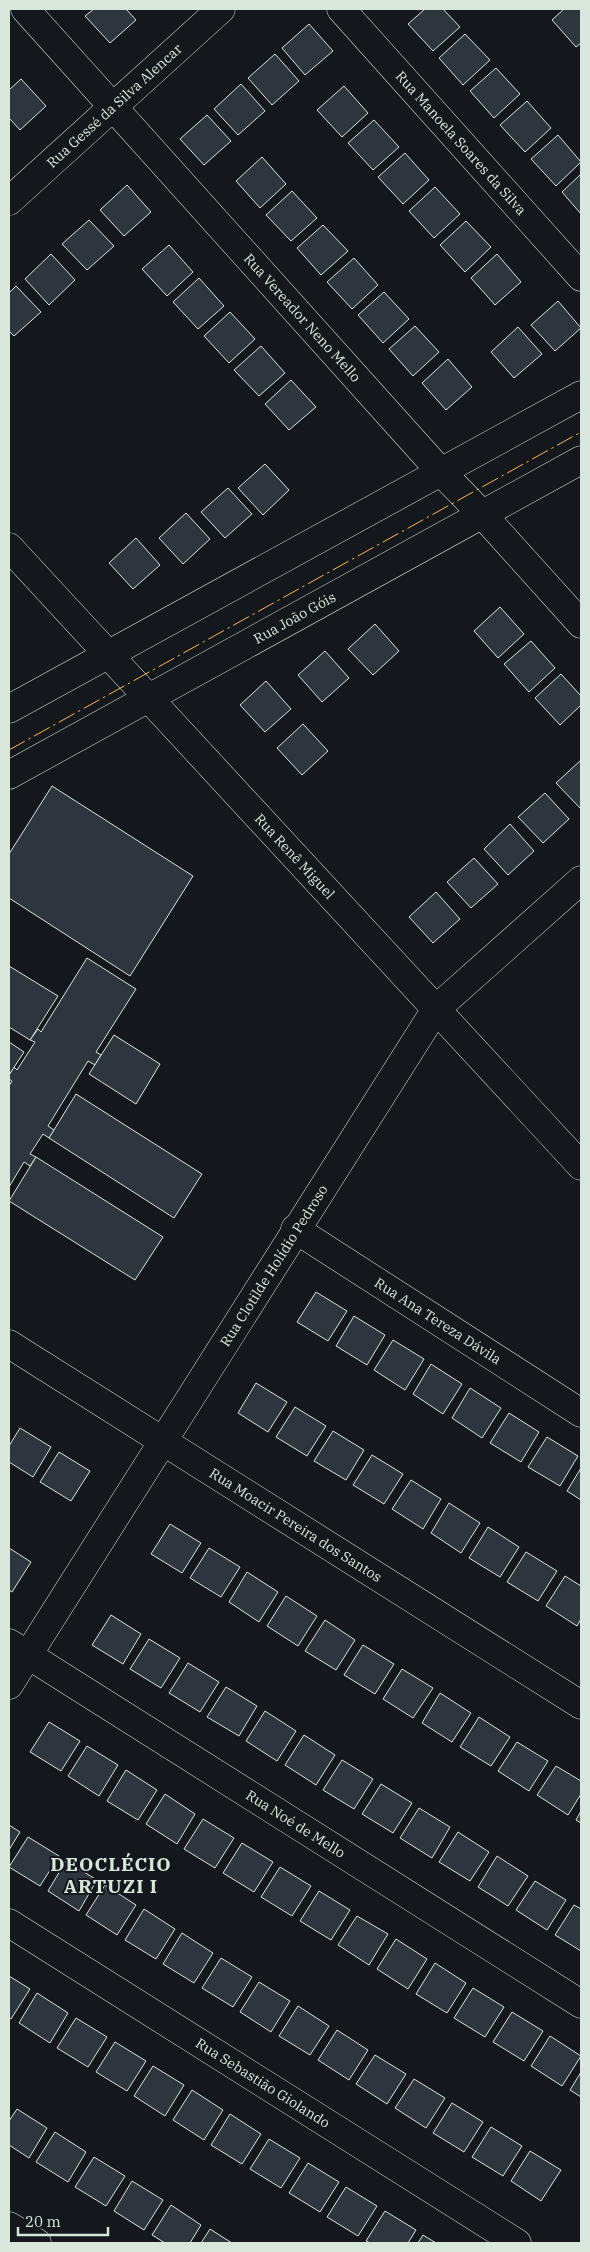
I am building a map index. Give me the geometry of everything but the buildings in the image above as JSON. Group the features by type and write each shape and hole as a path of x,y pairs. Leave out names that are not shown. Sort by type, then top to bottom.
{"street":[{"name":"Rua Vereador Neno Mello","path":"25,9 441,472 482,514 581,624"},
{"name":"Rua Gessé da Silva Alencar","path":"9,201 221,9"},
{"name":"Rua Manoela Soares da Silva","path":"341,9 581,277"},
{"path":"9,709 581,395"},
{"name":"Rua João Góis","path":"12,769 581,460"},
{"name":"Rua Renê Miguel","path":"9,547 581,1166"},
{"name":"Rua Clotilde Holídio Pedroso","path":"9,1685 18,1649 162,1441 436,1009 581,880"},
{"name":"Rua Ana Tereza Dávila","path":"295,1229 581,1413"},
{"name":"Rua Moacir Pereira dos Santos","path":"9,1344 581,1705"},
{"name":"Rua Noé de Mello","path":"18,1649 581,2004"},
{"name":"Rua Sebastião Giolando","path":"9,1923 517,2243"},
{"path":"9,2226 37,2243"}],"power":[{"path":"9,750 581,432"}],"district":[{"name":"DEOCLÉCIO ARTUZI I","path":"111,1875"}]}
